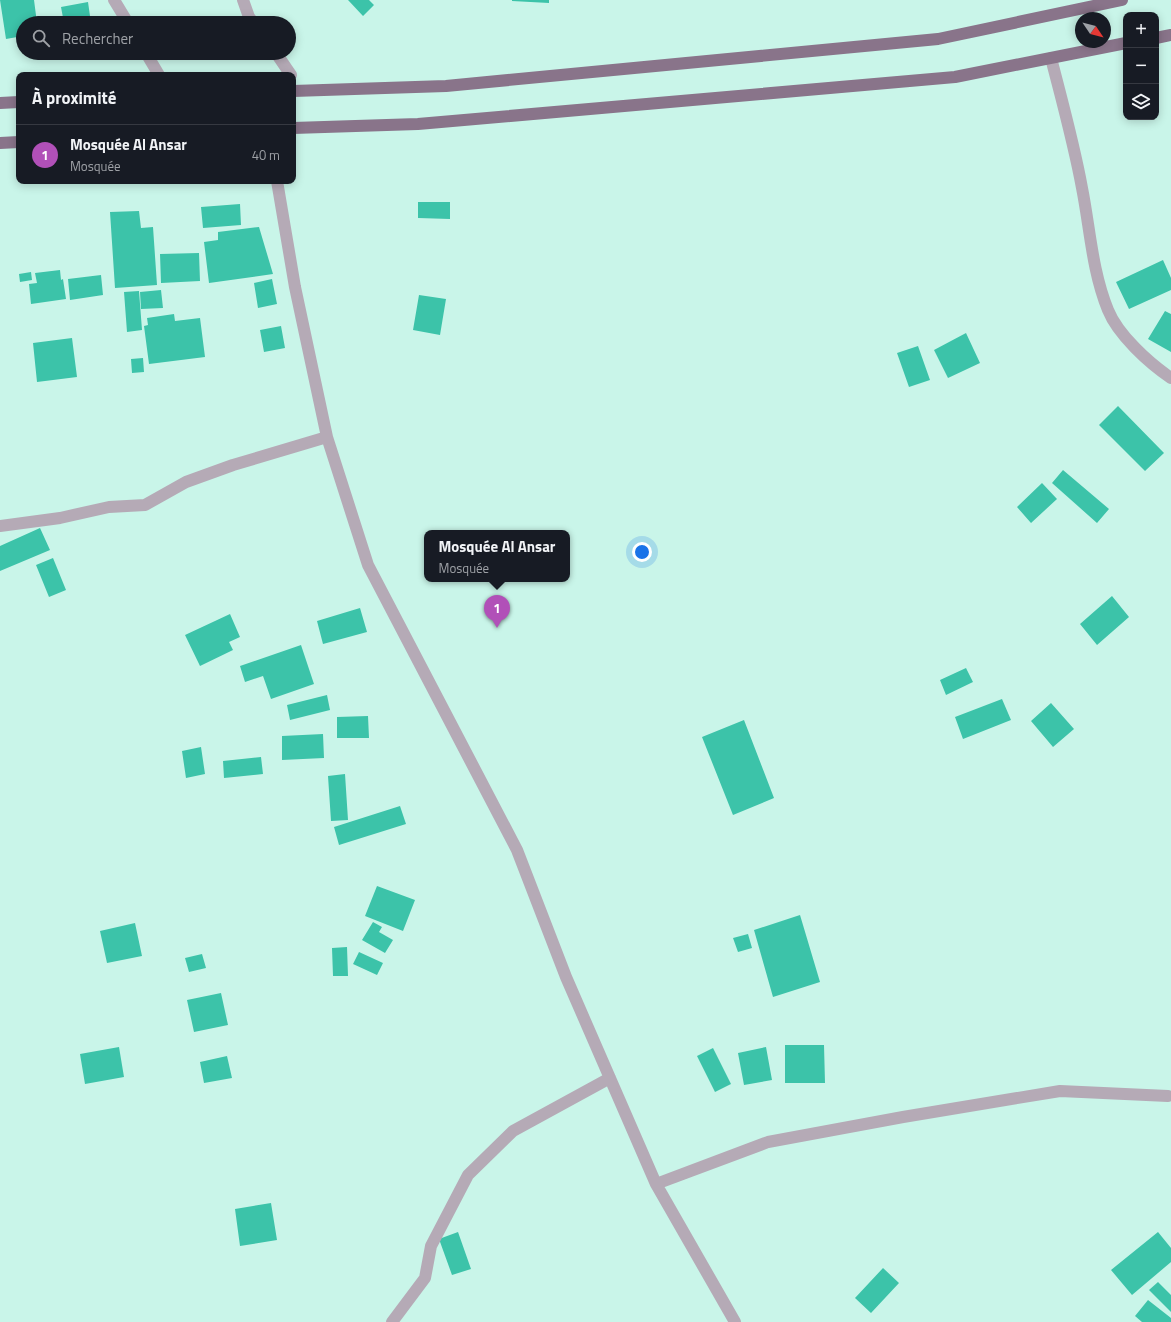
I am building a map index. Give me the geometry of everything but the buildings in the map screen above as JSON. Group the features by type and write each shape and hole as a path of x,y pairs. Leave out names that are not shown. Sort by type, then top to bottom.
{"main road":[{"path":"297,91 446,86 938,39 1122,0"},
{"path":"1159,37 1171,35"},
{"path":"296,128 418,124 955,77 1123,45"},
{"path":"0,103 16,102"},
{"path":"0,143 16,142"}],"street":[{"path":"114,0 124,16"},
{"path":"243,0 249,16"},
{"path":"1051,58 1082,187 1094,263 1108,310 1119,330 1157,369 1171,378"},
{"path":"150,60 157,72"},
{"path":"281,60 289,72"},
{"path":"278,184 295,287 327,437 368,566 517,850 566,978 656,1184 735,1322"},
{"path":"0,526 60,518 109,508 145,505 186,482 233,465 327,437"},
{"path":"392,1322 425,1278 431,1246 468,1175 512,1131 610,1078"},
{"path":"656,1184 768,1142 1060,1090 1168,1096"}],"place":[{"name":"Mosquée Al Ansar","path":"497,628"}]}
